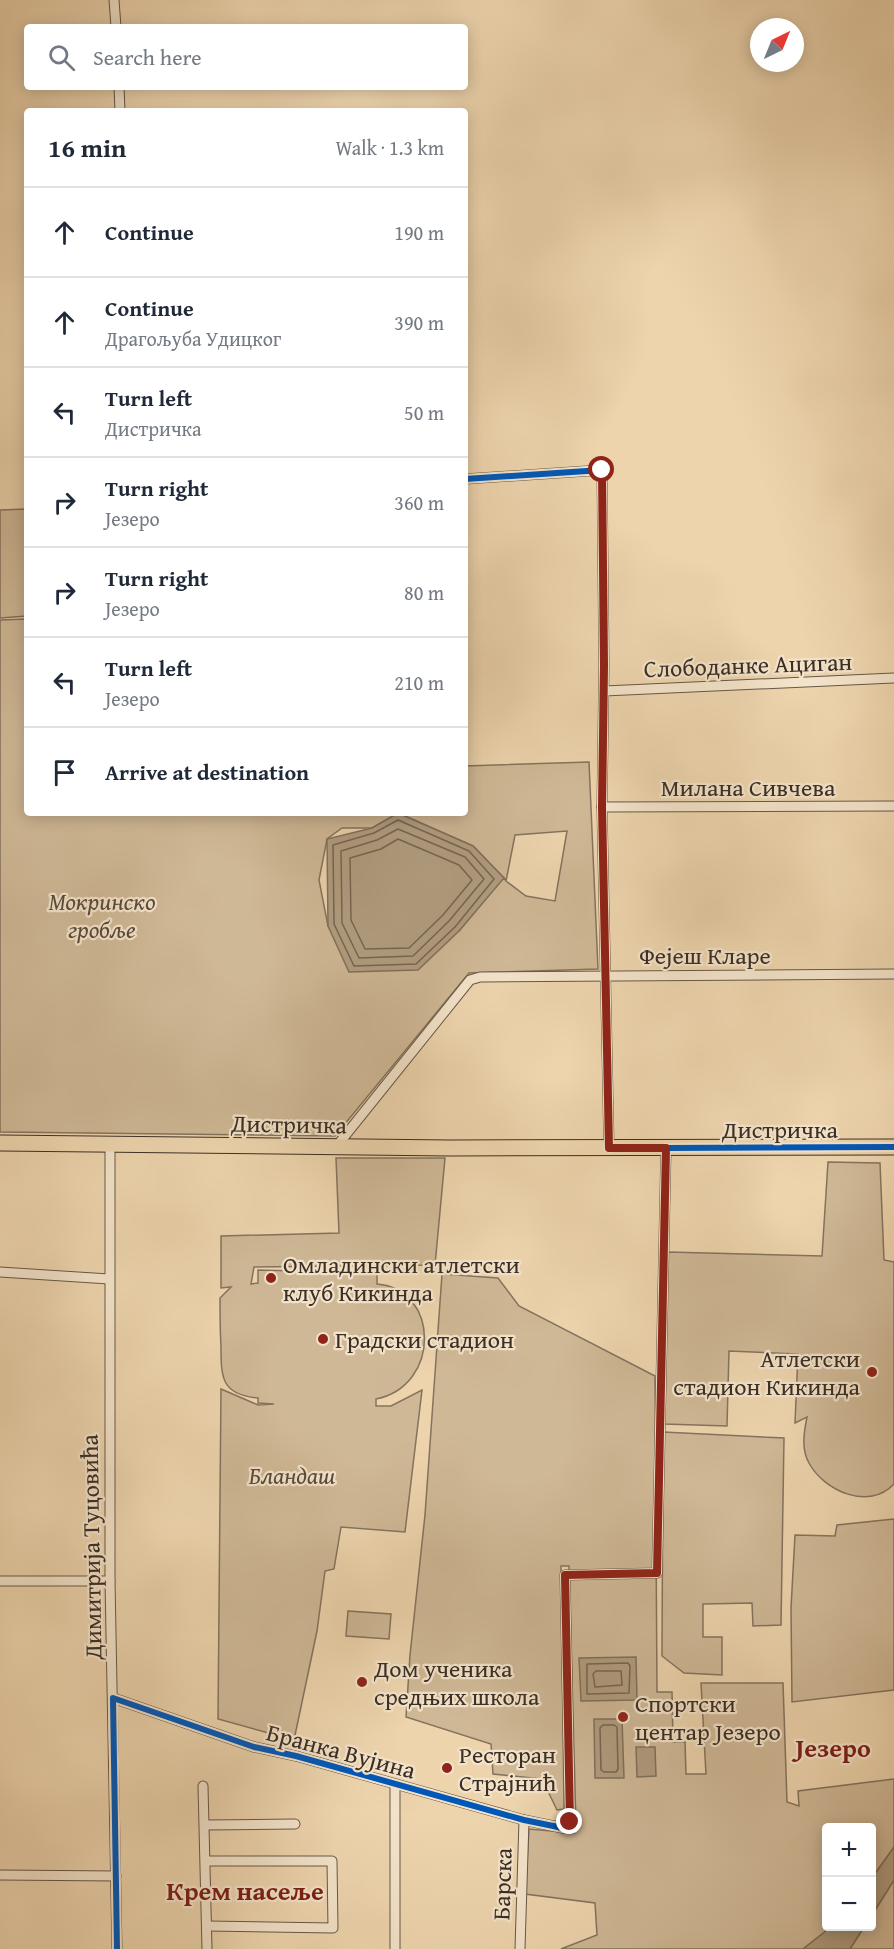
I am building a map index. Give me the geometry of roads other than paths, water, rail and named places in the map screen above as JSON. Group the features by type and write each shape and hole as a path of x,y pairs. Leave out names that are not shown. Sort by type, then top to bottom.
{"main road":[{"name":"Дистричка","path":"0,1143 336,1147 894,1147"}],"street":[{"path":"114,0 116,24"},
{"path":"119,90 120,108"},
{"path":"468,479 602,470 604,691 602,807 609,1148"},
{"name":"Слободанке Ациган","path":"604,691 894,678"},
{"name":"Милана Сивчева","path":"602,807 894,806"},
{"name":"Фејеш Кларе","path":"336,1147 470,980 480,977 607,975 894,974"},
{"name":"Димитрија Туцовића","path":"113,1144 109,1279 110,1581 117,1949"},
{"name":"Бранка Вујина","path":"113,1698 254,1747 296,1756 524,1820 563,1828 570,1822 565,1575 657,1573 666,1148"},
{"path":"0,1272 109,1279"},
{"path":"0,1581 110,1581"},
{"path":"395,1784 395,1949"},
{"path":"203,1786 207,1949"},
{"name":"Барска","path":"520,1949 524,1820"},
{"path":"205,1825 295,1824"},
{"path":"206,1861 332,1861 333,1896 333,1928 207,1926"},
{"path":"0,1875 116,1876"}],"water":[{"path":"393,816 405,816 473,846 506,880 503,879 459,931 418,970 349,972 328,926 327,839 372,828"},
{"path":"636,1657 637,1700 581,1701 579,1658"},
{"path":"594,1719 622,1719 624,1778 595,1778"},
{"path":"636,1747 655,1747 656,1776 637,1777"},
{"path":"894,1847 894,1880 876,1909 876,1877 876,1872"},
{"path":"826,1931 861,1931 850,1949 803,1949"}],"place":[{"name":"Омладински атлетски клуб Кикинда","path":"271,1278"},
{"name":"Градски стадион","path":"323,1339"},
{"name":"Атлетски стадион Кикинда","path":"872,1372"},
{"name":"Дом ученика средњих школа","path":"362,1682"},
{"name":"Спортски центар Језеро","path":"623,1717"},
{"name":"Ресторан Страјнић","path":"447,1768"}],"district":[{"name":"Језеро","path":"833,1747"},
{"name":"Крем насеље","path":"245,1890"}],"park label":[{"name":"Мокринско гробље","path":"102,915"},
{"name":"Бландаш","path":"292,1475"}]}
